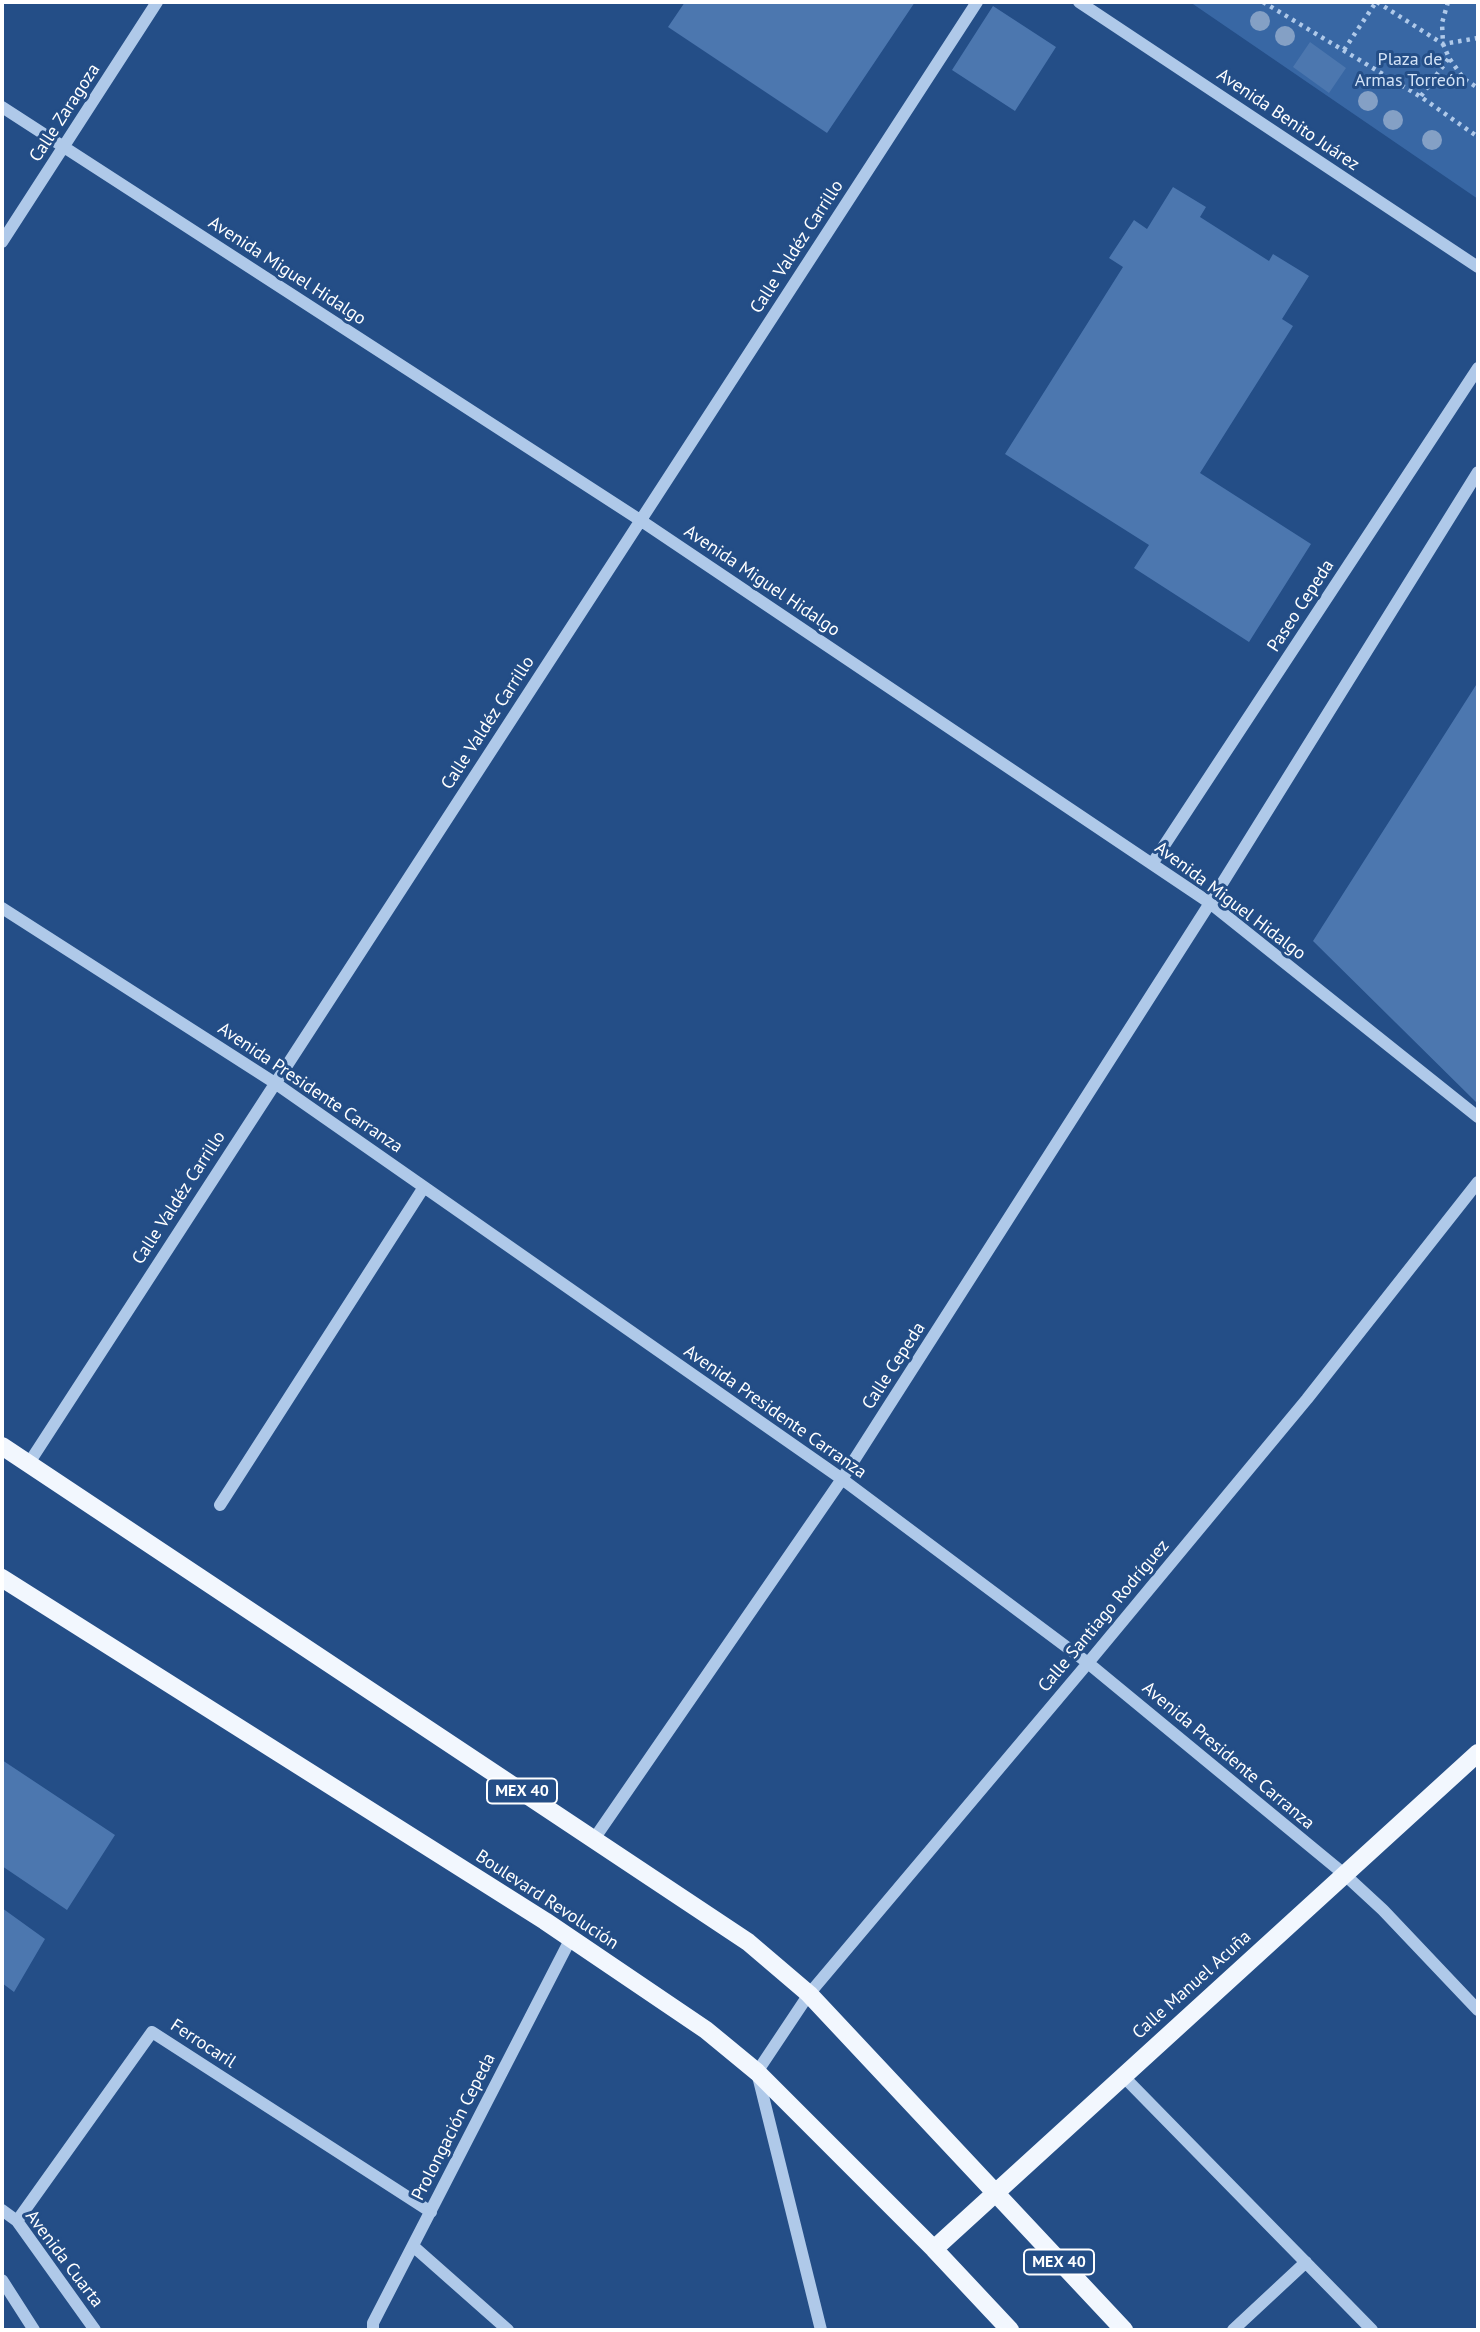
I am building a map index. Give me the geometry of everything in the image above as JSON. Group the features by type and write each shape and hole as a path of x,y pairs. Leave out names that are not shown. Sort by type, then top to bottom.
{"main road":[{"name":"MEX 40","path":"2,1446 748,1942 809,1994 1124,2330"},
{"name":"Boulevard Revolución","path":"2,1578 521,1906 706,2030 757,2072 934,2249 1010,2330"},
{"name":"Calle Manuel Acuña","path":"934,2249 1478,1753"}],"street":[{"name":"Calle Zaragoza","path":"2,242 157,2"},
{"name":"Calle Valdéz Carrillo","path":"29,1463 977,2"},
{"name":"Avenida Benito Juárez","path":"1079,2 1478,267"},
{"name":"Avenida Miguel Hidalgo","path":"2,107 640,520 1210,903 1478,1117"},
{"name":"Paseo Cepeda","path":"1152,864 1478,368"},
{"path":"1210,903 1478,472"},
{"name":"Calle Cepeda","path":"594,1839 842,1479 1210,903"},
{"name":"Avenida Presidente Carranza","path":"2,908 275,1083 842,1479 1088,1663 1344,1874 1383,1910 1478,2010"},
{"name":"Calle Santiago Rodríguez","path":"757,2072 809,1994 1307,1399 1478,1182"},
{"path":"220,1505 424,1187"},
{"name":"Prolongación Cepeda","path":"373,2330 373,2323 570,1940"},
{"name":"Ferrocaril","path":"17,2221 152,2032 430,2212"},
{"path":"757,2072 821,2330"},
{"path":"1123,2076 1372,2330"},
{"name":"Avenida Cuarta","path":"2,2210 17,2221 95,2330"},
{"path":"413,2246 508,2330"},
{"path":"1233,2330 1306,2262"},
{"path":"2,2280 34,2330"}],"path":[{"path":"1263,2 1421,97 1478,137"},
{"path":"1344,51 1377,2 1443,44 1478,38"},
{"path":"1448,2 1442,23 1443,44 1464,79 1478,88"},
{"path":"1421,97 1449,58"}],"green space":[{"name":"Plaza de Armas Torreón","path":"1190,2 1478,2 1478,199"}],"building":[{"path":"685,2 915,2 827,133 668,27"},
{"path":"993,6 1056,47 1015,111 952,70"},
{"path":"1310,42 1346,68 1329,93 1293,67"},
{"path":"1173,187 1206,207 1200,217 1269,261 1273,254 1309,276 1282,319 1293,326 1200,473 1311,544 1249,642 1134,568 1149,545 1005,454 1123,267 1109,258 1134,220 1147,229"},
{"path":"1478,682 1478,1104 1313,941"},
{"path":"2,1760 115,1835 67,1910 2,1866"},
{"path":"2,1908 45,1939 14,1992 2,1983"}]}
